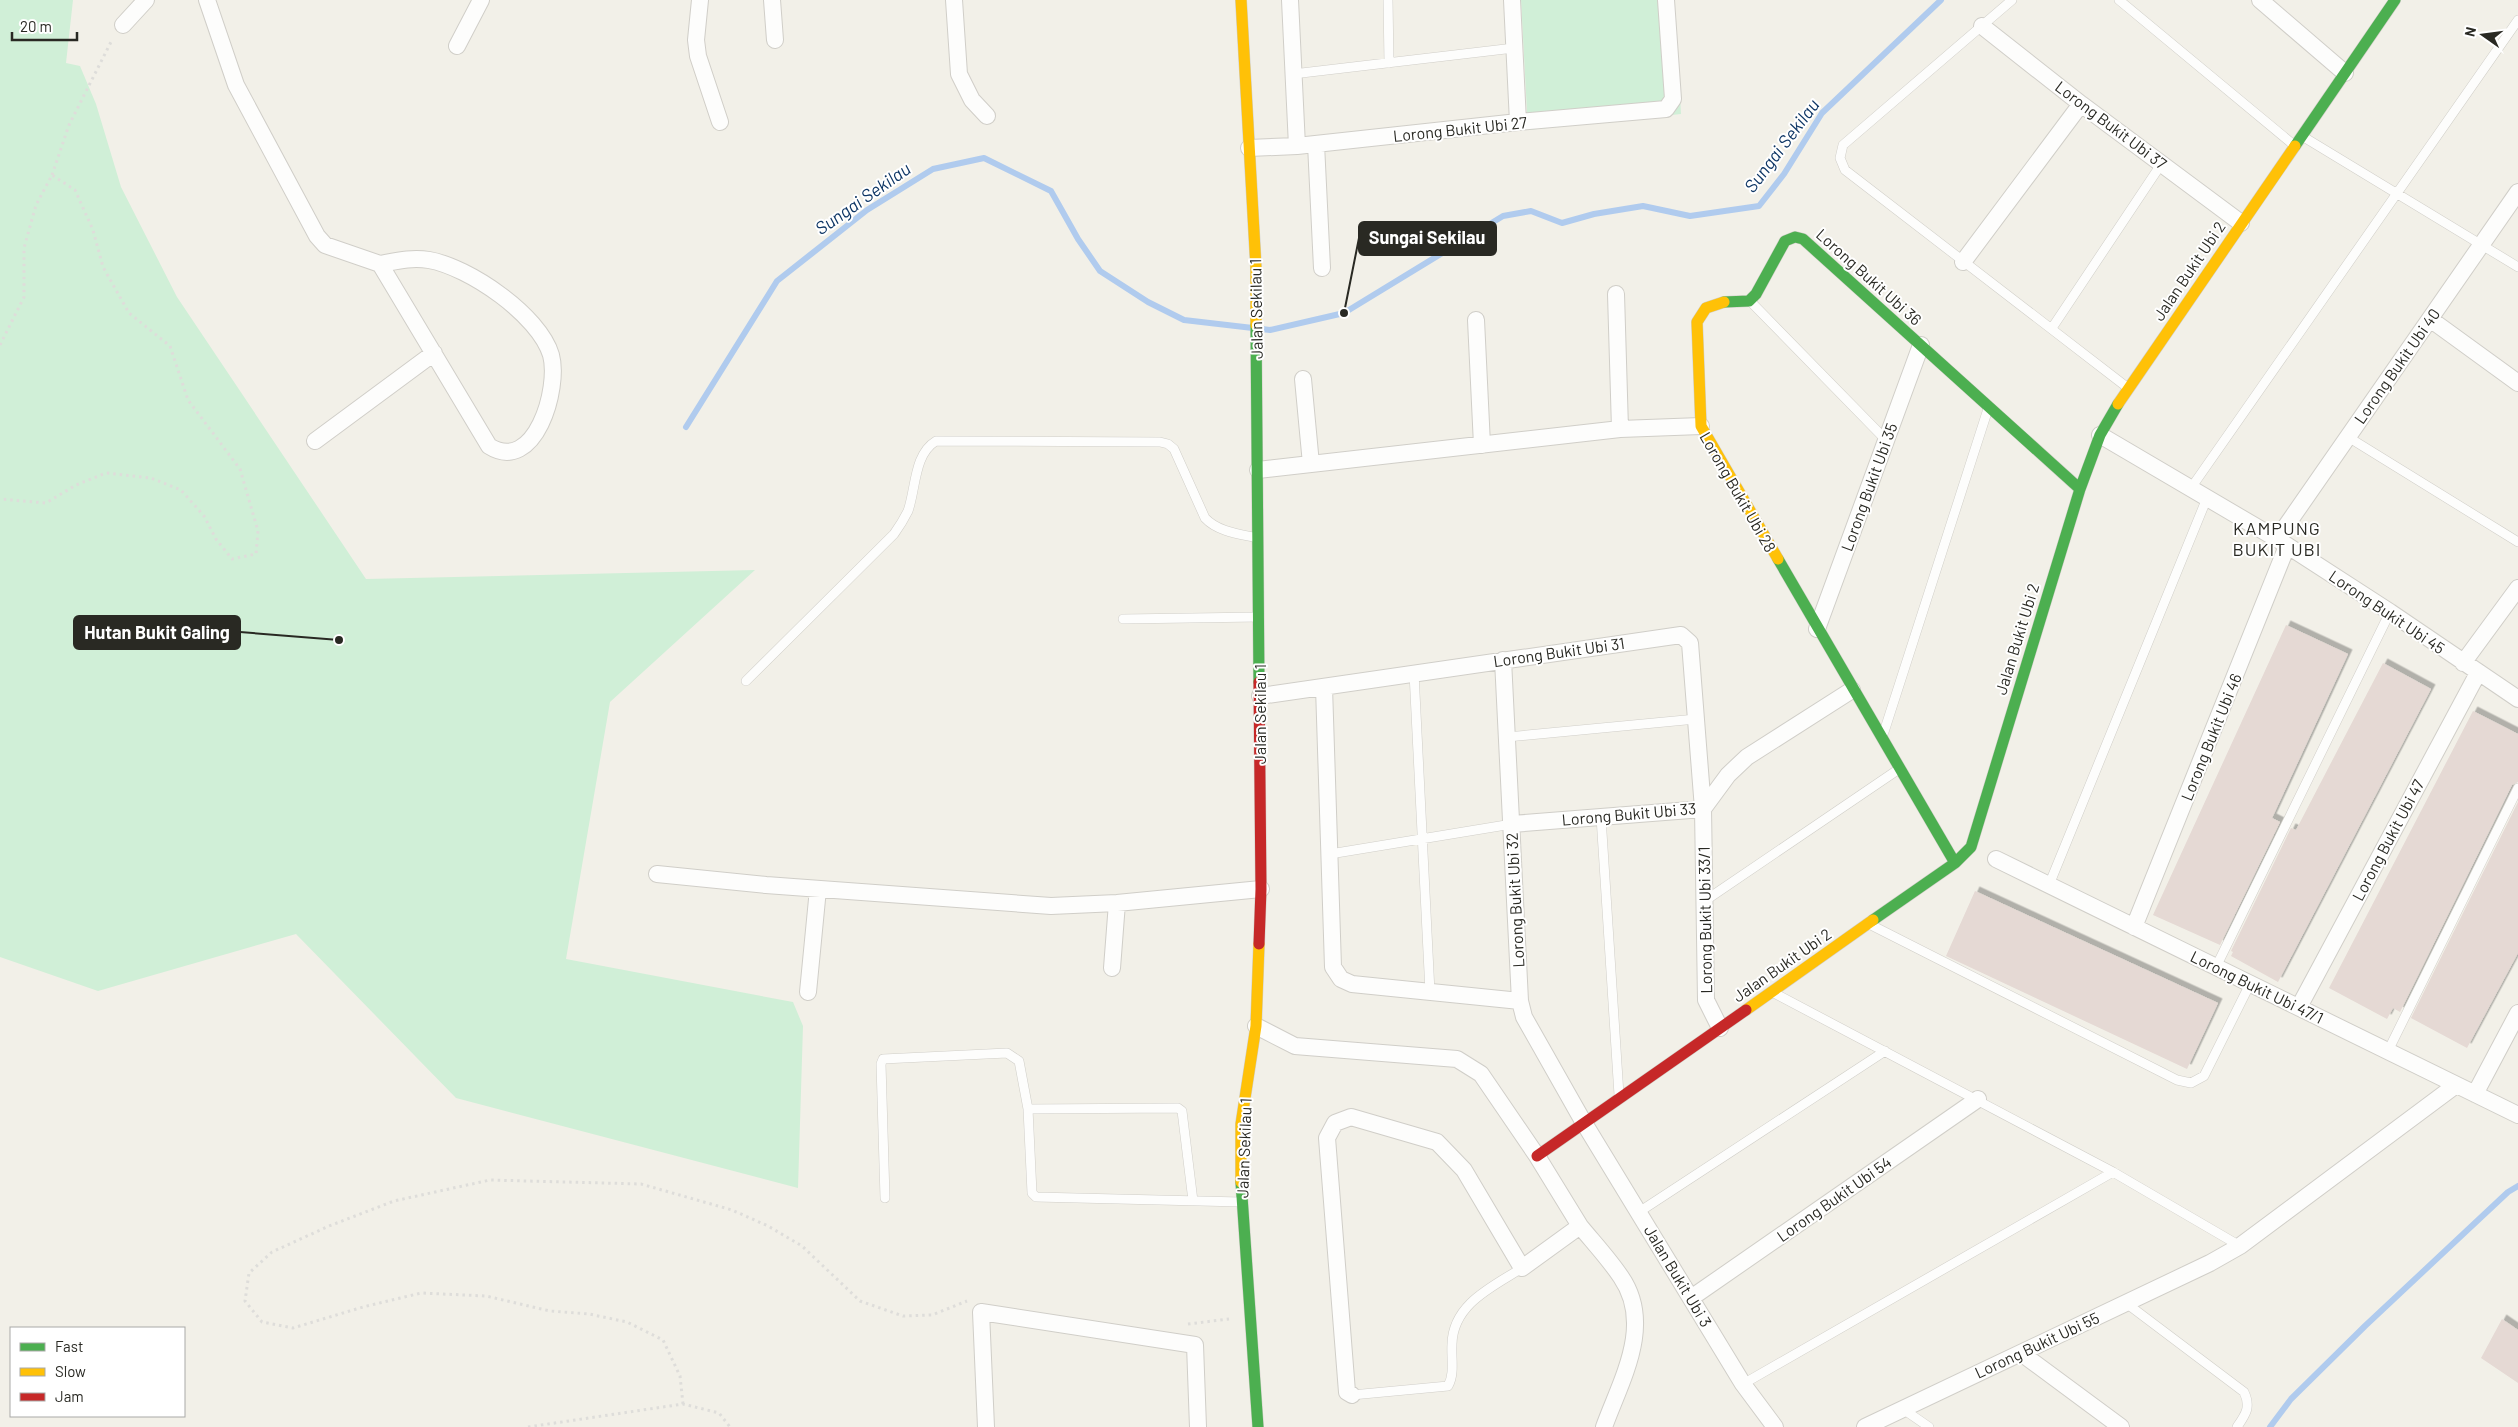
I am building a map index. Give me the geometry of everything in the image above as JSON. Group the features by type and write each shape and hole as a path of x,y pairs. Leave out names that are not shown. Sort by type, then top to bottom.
{"street":[{"path":"123,25 146,0"},
{"path":"207,0 236,84 317,236 325,245 380,264 407,259 430,260 452,268 504,297 537,329 553,364 545,418 531,439 516,450 507,453 500,452 489,446 380,264"},
{"path":"457,46 481,0"},
{"path":"700,0 696,40 702,73 720,122"},
{"path":"772,0 775,40"},
{"path":"954,0 959,74 972,100 987,116"},
{"name":"Jalan Sekilau 1","path":"1241,0 1256,268 1261,889 1256,1026 1241,1124 1242,1202 1258,1427"},
{"path":"1290,0 1297,146"},
{"path":"1512,0 1518,122"},
{"name":"Lorong Bukit Ubi 27","path":"1249,148 1297,146 1518,122 1666,109 1673,99 1666,0"},
{"path":"2260,0 2345,73"},
{"name":"Jalan Bukit Ubi 2","path":"1537,1156 1956,863 1971,847 2080,489 2100,435 2128,388 2394,0"},
{"name":"Lorong Bukit Ubi 37","path":"1982,26 2082,104 2242,223"},
{"path":"1963,262 2082,104"},
{"path":"1316,144 1322,268"},
{"name":"Lorong Bukit Ubi 40","path":"2282,543 2348,437 2518,192"},
{"name":"Lorong Bukit Ubi 36","path":"1750,301 1760,288 1785,241 1795,237 1804,239 2080,489"},
{"path":"1616,294 1620,429"},
{"path":"1700,426 1697,322 1700,313 1707,306 1716,302 1750,301"},
{"path":"2430,319 2518,383"},
{"path":"1476,320 1482,445"},
{"name":"Lorong Bukit Ubi 35","path":"1817,629 1921,345"},
{"path":"315,440 434,353"},
{"path":"1303,379 1311,464"},
{"name":"Lorong Bukit Ubi 28","path":"1258,470 1620,429 1700,426 1852,690 1956,863"},
{"name":"Lorong Bukit Ubi 45","path":"2100,435 2282,543 2390,612 2518,699"},
{"name":"Lorong Bukit Ubi 46","path":"2134,927 2282,543"},
{"path":"2463,663 2518,588"},
{"name":"Lorong Bukit Ubi 31","path":"1260,696 1682,636 1690,643 1703,809"},
{"name":"Lorong Bukit Ubi 32","path":"1503,660 1520,1001 1524,1017 1584,1123"},
{"name":"Lorong Bukit Ubi 47","path":"2299,1007 2478,673"},
{"path":"1324,687 1333,967 1341,979 1352,984 1520,1001"},
{"name":"Lorong Bukit Ubi 33","path":"1512,824 1703,809 1728,775 1746,757 1852,690"},
{"name":"Lorong Bukit Ubi 33/1","path":"1703,809 1706,900 1706,1000 1720,1028"},
{"name":"Lorong Bukit Ubi 47/1","path":"1996,859 2518,1115"},
{"path":"657,874 1051,906 1117,903 1261,889"},
{"path":"808,992 818,888"},
{"path":"1112,968 1117,903"},
{"path":"2475,1094 2518,1013"},
{"path":"1256,1026 1295,1046 1457,1059 1481,1074 1537,1156 1580,1226 1622,1278 1636,1310 1635,1342 1604,1427"},
{"name":"Lorong Bukit Ubi 55","path":"1864,1427 2210,1263 2240,1246 2456,1085"},
{"name":"Lorong Bukit Ubi 54","path":"1691,1298 1978,1099"},
{"path":"1352,1395 1347,1392 1327,1138 1335,1123 1351,1118 1437,1142 1464,1170 1522,1268 1580,1226"},
{"name":"Jalan Bukit Ubi 3","path":"1584,1123 1743,1384 1775,1427"},
{"path":"986,1427 981,1312 1195,1345 1198,1427"},
{"path":"2021,1353 2121,1427"}],"lane":[{"path":"1388,0 1389,63"},
{"path":"2012,0 1844,145 1840,158 1845,170 2128,388"},
{"path":"2119,0 2295,146"},
{"path":"2191,488 2518,20"},
{"path":"1293,74 1514,48"},
{"path":"2302,136 2518,267"},
{"path":"2052,328 2162,163"},
{"path":"1750,301 1886,440"},
{"path":"1882,740 1989,407"},
{"path":"2348,437 2518,542"},
{"path":"746,681 894,534 908,510 923,453 928,445 936,441 1160,442 1168,444 1174,449 1205,518 1210,524 1220,529 1258,538"},
{"path":"2049,885 2208,498"},
{"path":"2216,967 2390,612"},
{"path":"1123,619 1259,617"},
{"path":"1414,674 1430,992"},
{"path":"1507,737 1696,719"},
{"path":"1706,900 1899,769"},
{"path":"2388,1051 2518,788"},
{"path":"1601,817 1620,1098"},
{"path":"1330,854 1512,824"},
{"path":"1868,924 2177,1080 2191,1083 2204,1076 2250,984"},
{"path":"1772,991 2113,1172 2240,1246"},
{"path":"1638,1212 1885,1051"},
{"path":"885,1198 881,1064 883,1059 1007,1053 1019,1061 1028,1109 1032,1193 1036,1197 1242,1202"},
{"path":"1028,1109 1178,1108 1182,1111 1193,1202"},
{"path":"1743,1384 2113,1172"},
{"path":"1352,1395 1448,1386 1452,1375 1454,1330 1470,1300 1522,1268"},
{"path":"2126,1303 2244,1392 2248,1399 2248,1412 2238,1427"},
{"path":"1904,1409 1929,1427"}],"path":[{"path":"0,345 24,297 24,248 36,205 52,176 69,125 102,59 123,25"},
{"path":"0,499 46,502 76,485 106,473 151,478 181,490 204,516 216,539 232,559 256,554 258,531 240,469 188,400 170,346 129,313 103,267 93,230 75,190 52,176"},
{"path":"682,1404 680,1376 663,1340 626,1322 589,1314 550,1311 486,1296 421,1293 363,1307 293,1328 262,1322 245,1301 249,1273 272,1252 329,1226 394,1201 490,1180 641,1184 732,1210 768,1226 802,1246 860,1301 903,1316 932,1316 956,1304 973,1299"},
{"path":"1180,1324 1250,1317"},
{"path":"528,1427 682,1404 719,1412 730,1427"}],"green space":[{"path":"0,0 73,0 66,63 80,66 96,104 121,187 177,297 366,579 755,570 610,702 566,959 793,1002 803,1026 798,1188 456,1098 296,934 98,991 0,957"},
{"path":"1521,0 1674,0 1681,114 1528,130"}],"building":[{"path":"2286,625 2348,654 2272,818 2280,822 2220,945 2153,915"},
{"path":"2383,663 2431,689 2278,982 2231,956 2233,952 2231,951 2291,828 2296,830"},
{"path":"2473,711 2518,734 2518,782 2512,785 2400,1012 2393,1008 2387,1019 2329,988"},
{"path":"2518,802 2518,953 2467,1048 2411,1018"},
{"path":"1975,891 2218,1003 2187,1069 1946,956"},
{"path":"2502,1319 2518,1330 2518,1383 2481,1358"}],"waterway":[{"name":"Sungai Sekilau","path":"686,427 777,281 867,210 933,169 984,158 1051,191 1078,239 1100,271 1148,302 1184,320 1270,330 1344,313 1503,216 1531,211 1562,223 1594,214 1643,206 1690,216 1759,206 1784,174 1822,113 1941,0"},
{"path":"2270,1427 2291,1399 2365,1326 2508,1192 2518,1186"}],"traffic: fast":[{"path":"2295,146 2395,0"},
{"path":"1724,302 1749,301 1756,294 1785,241 1795,237 1803,239 2080,489"},
{"path":"1256,325 1259,682"},
{"path":"1873,920 1955,863 1971,847 2080,489 2100,435 2118,404"},
{"path":"1778,559 1955,863"},
{"path":"1241,1182 1258,1427"}],"traffic: slow":[{"path":"1241,0 1256,268 1256,325"},
{"path":"2118,404 2295,146"},
{"path":"1724,302 1706,308 1697,322 1701,426 1778,559"},
{"path":"1746,1010 1873,920"},
{"path":"1241,1182 1241,1124 1256,1026 1259,944"}],"traffic: jam":[{"path":"1259,682 1261,889 1259,944"},
{"path":"1537,1156 1746,1010"}],"place":[{"name":"Sungai Sekilau","path":"1344,313"},
{"name":"Hutan Bukit Galing","path":"339,640"}],"district":[{"name":"KAMPUNG BUKIT UBI","path":"2277,539"}]}
